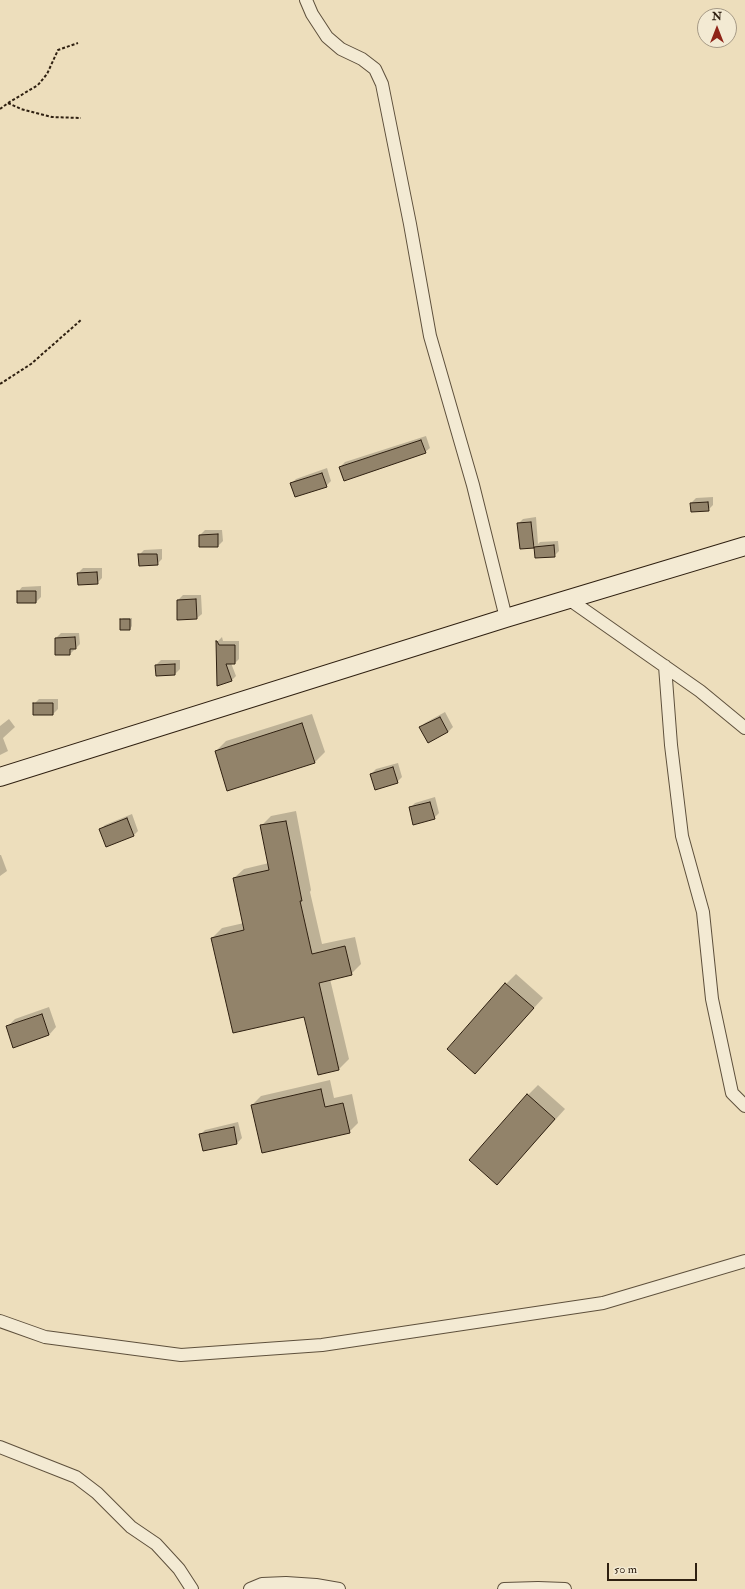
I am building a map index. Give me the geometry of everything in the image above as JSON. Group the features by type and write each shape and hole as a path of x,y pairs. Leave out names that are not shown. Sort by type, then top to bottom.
{"main road":[{"path":"0,777 506,618 570,600 745,546"}],"street":[{"path":"306,0 312,14 327,37 341,49 362,59 375,69 382,84 410,224 430,336 473,485 506,618"},
{"path":"570,600 700,691 745,728"},
{"path":"665,666 671,745 682,836 703,912 712,999 732,1093 745,1106"},
{"path":"0,1321 45,1337 181,1355 322,1345 603,1303 745,1261"},
{"path":"0,1447 76,1477 97,1493 131,1527 156,1544 179,1569 192,1589"},
{"path":"250,1589 262,1584 316,1585 339,1589"},
{"path":"504,1589 565,1589"}],"path":[{"path":"0,109 38,85 47,74 58,50 78,42"},
{"path":"8,103 21,109 52,117 81,118"},
{"path":"0,384 31,364 81,320"}],"building":[{"path":"421,440 426,453 344,481 339,467"},
{"path":"322,473 327,487 295,497 290,483"},
{"path":"708,502 709,511 691,512 690,503"},
{"path":"531,522 534,548 520,549 517,523"},
{"path":"218,534 218,547 199,547 199,535"},
{"path":"554,545 555,557 535,558 534,547"},
{"path":"138,554 157,554 158,565 139,566"},
{"path":"97,572 98,584 78,585 77,573"},
{"path":"17,591 36,591 36,603 17,603"},
{"path":"196,599 197,619 177,620 177,600"},
{"path":"120,619 130,619 130,630 120,630"},
{"path":"75,637 76,649 70,649 70,655 55,655 55,638"},
{"path":"216,641 219,645 235,645 235,664 226,664 232,681 217,686"},
{"path":"175,664 175,675 156,676 155,665"},
{"path":"33,703 53,703 53,715 33,715"},
{"path":"440,717 448,732 428,743 419,727"},
{"path":"302,723 315,763 227,791 215,751"},
{"path":"393,767 398,783 375,790 370,774"},
{"path":"430,802 435,819 413,825 409,807"},
{"path":"127,818 134,836 106,847 99,829"},
{"path":"286,821 302,901 300,901 312,954 345,946 352,975 319,983 339,1070 318,1075 304,1017 233,1033 211,938 244,930 233,878 269,870 260,825"},
{"path":"505,983 534,1008 475,1074 447,1049"},
{"path":"42,1014 49,1035 13,1048 6,1026"},
{"path":"321,1089 325,1107 343,1103 350,1133 262,1153 251,1105"},
{"path":"527,1094 555,1119 497,1185 469,1160"},
{"path":"234,1127 237,1144 203,1151 199,1134"}]}
